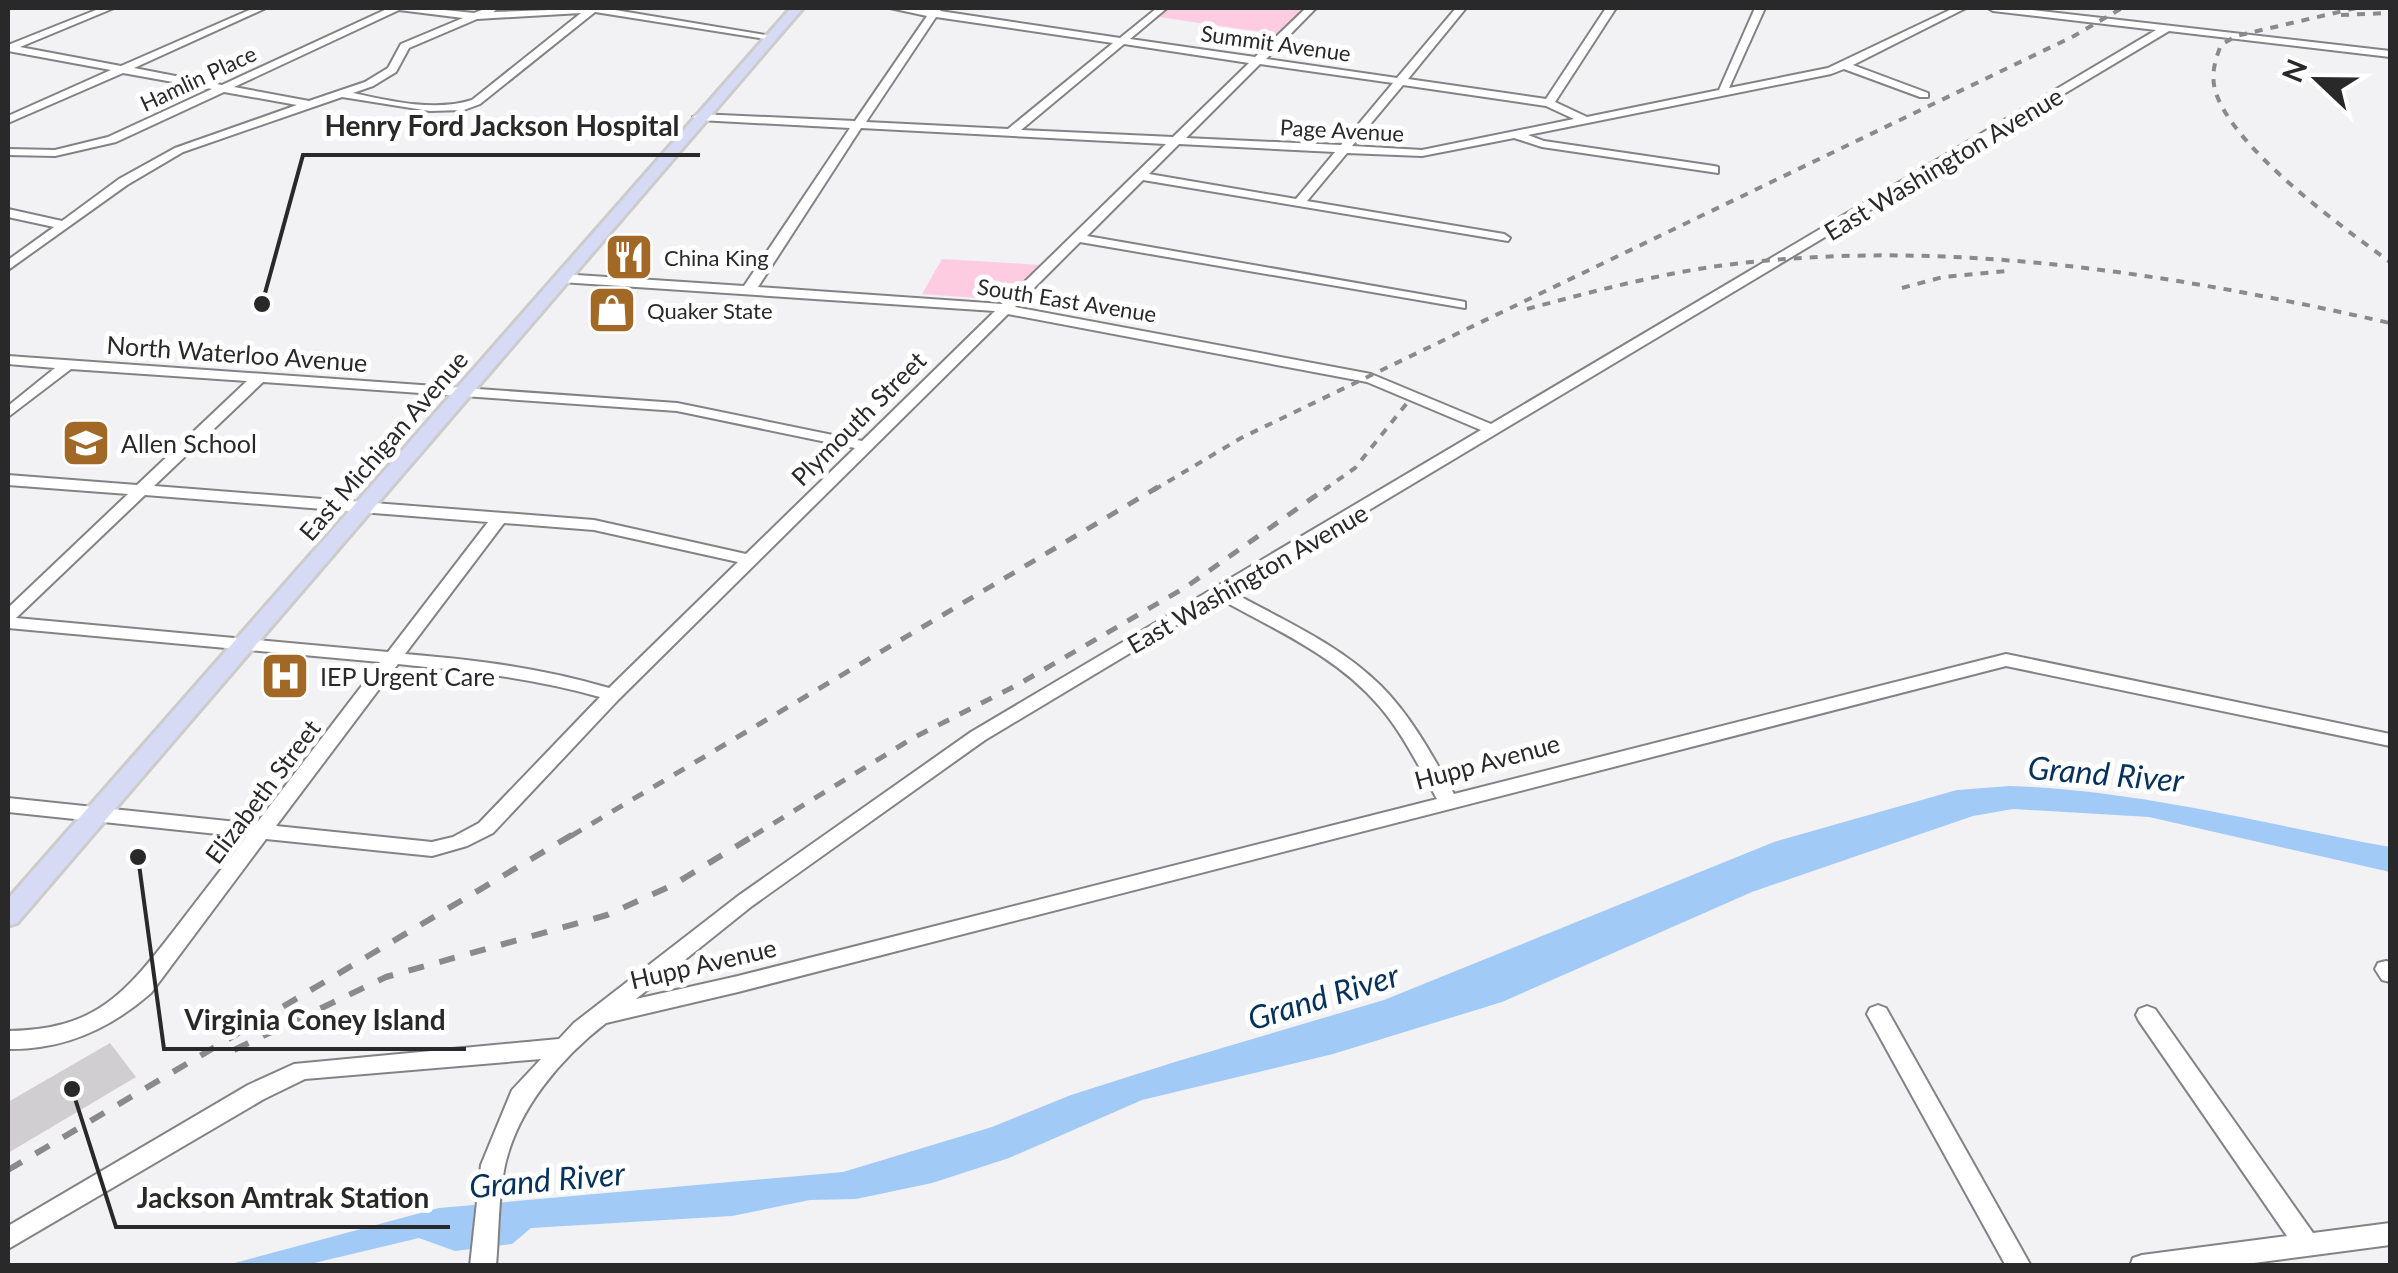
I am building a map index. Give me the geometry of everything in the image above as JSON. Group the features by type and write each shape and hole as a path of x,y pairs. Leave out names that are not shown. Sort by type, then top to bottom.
{"main road":[{"name":"East Michigan Avenue","path":"8,916 797,8"}],"street":[{"path":"8,48 109,8"},
{"path":"8,120 261,8"},
{"path":"399,8 477,16 594,9 772,37"},
{"name":"Hamlin Place","path":"8,152 54,153 95,146 399,8"},
{"path":"8,266 63,225 180,150 343,94 392,70 405,46 494,8"},
{"name":"Summit Avenue","path":"895,8 935,10 992,22 1549,103 1587,121"},
{"path":"992,22 1011,8"},
{"path":"1010,133 1162,8"},
{"name":"Plymouth Street","path":"265,829 432,849 452,846 486,828 613,695 1311,8"},
{"path":"1299,203 1460,8"},
{"path":"1549,103 1611,8"},
{"path":"1726,92 1723,88 1760,8"},
{"name":"Page Avenue","path":"700,117 1422,153 1847,66 1961,8"},
{"path":"1993,8 2390,54"},
{"path":"2076,8 2084,18"},
{"path":"343,94 382,103 467,105 594,9"},
{"path":"750,291 751,283 935,10"},
{"name":"East Washington Avenue","path":"483,1261 488,1191 498,1146 512,1111 562,1048 745,901 944,758 2167,28"},
{"path":"8,48 314,105"},
{"path":"1847,66 1924,96"},
{"path":"1516,135 1542,144 1714,170"},
{"path":"1139,176 1504,238"},
{"path":"8,213 63,225"},
{"path":"1078,238 1460,306"},
{"name":"South East Avenue","path":"561,278 1004,309 1371,378 1493,430"},
{"name":"North Waterloo Avenue","path":"8,360 695,410 864,446"},
{"path":"8,413 68,364"},
{"path":"8,620 259,378"},
{"path":"8,480 630,530 750,560"},
{"name":"Elizabeth Street","path":"8,1040 47,1038 84,1027 116,1010 143,987 499,518"},
{"path":"1222,592 1340,661 1374,689 1396,715 1447,800"},
{"path":"8,620 535,674 613,695"},
{"name":"Hupp Avenue","path":"600,1015 738,984 1888,686 2017,659 2390,740"},
{"path":"8,805 265,829"},
{"path":"1878,1014 2018,1266"},
{"path":"2147,1015 2307,1245"},
{"path":"8,1238 224,1110 302,1070 562,1048"},
{"path":"2142,1266 2390,1234"}],"shaded area":[{"path":"1162,8 1311,8 1283,35 1152,16"},
{"path":"942,259 1042,265 1005,300 922,294"}],"water":[{"name":"Grand River","path":"2010,786 2154,801 2390,847 2390,872 2149,817 2013,809 1973,816 1752,892 1502,1002 1333,1054 1142,1100 1009,1158 932,1183 856,1199 810,1200 732,1216 531,1228 512,1244 455,1251 419,1238 306,1265 223,1266 439,1208 843,1172 992,1127 1071,1095 1384,1000 1774,842 1957,790"}],"building":[{"path":"110,1043 136,1077 8,1153 8,1102"}],"railway":[{"path":"1154,490 1241,438 2074,36 2122,8"},
{"path":"2356,8 2236,36 2221,45 2214,67 2214,84 2225,113 2265,160 2390,262"},
{"path":"2341,15 2390,13"},
{"path":"1527,309 1715,266 1824,257 1906,256 1987,259 2149,277 2390,323"},
{"path":"1902,288 1943,277 2008,271"},
{"path":"1324,490 1355,468 1407,403"},
{"path":"571,836 1158,487"},
{"path":"753,836 913,738 1019,684 1186,587 1328,487"},
{"path":"8,1170 575,833"},
{"path":"234,1050 386,977 607,915 673,885 758,833"}],"place":[{"name":"China King","path":"629,257"},
{"name":"Henry Ford Jackson Hospital","path":"262,304"},
{"name":"Quaker State","path":"612,310"},
{"name":"Allen School","path":"86,443"},
{"name":"IEP Urgent Care","path":"285,676"},
{"name":"Virginia Coney Island","path":"138,857"},
{"name":"Jackson Amtrak Station","path":"72,1089"}]}
